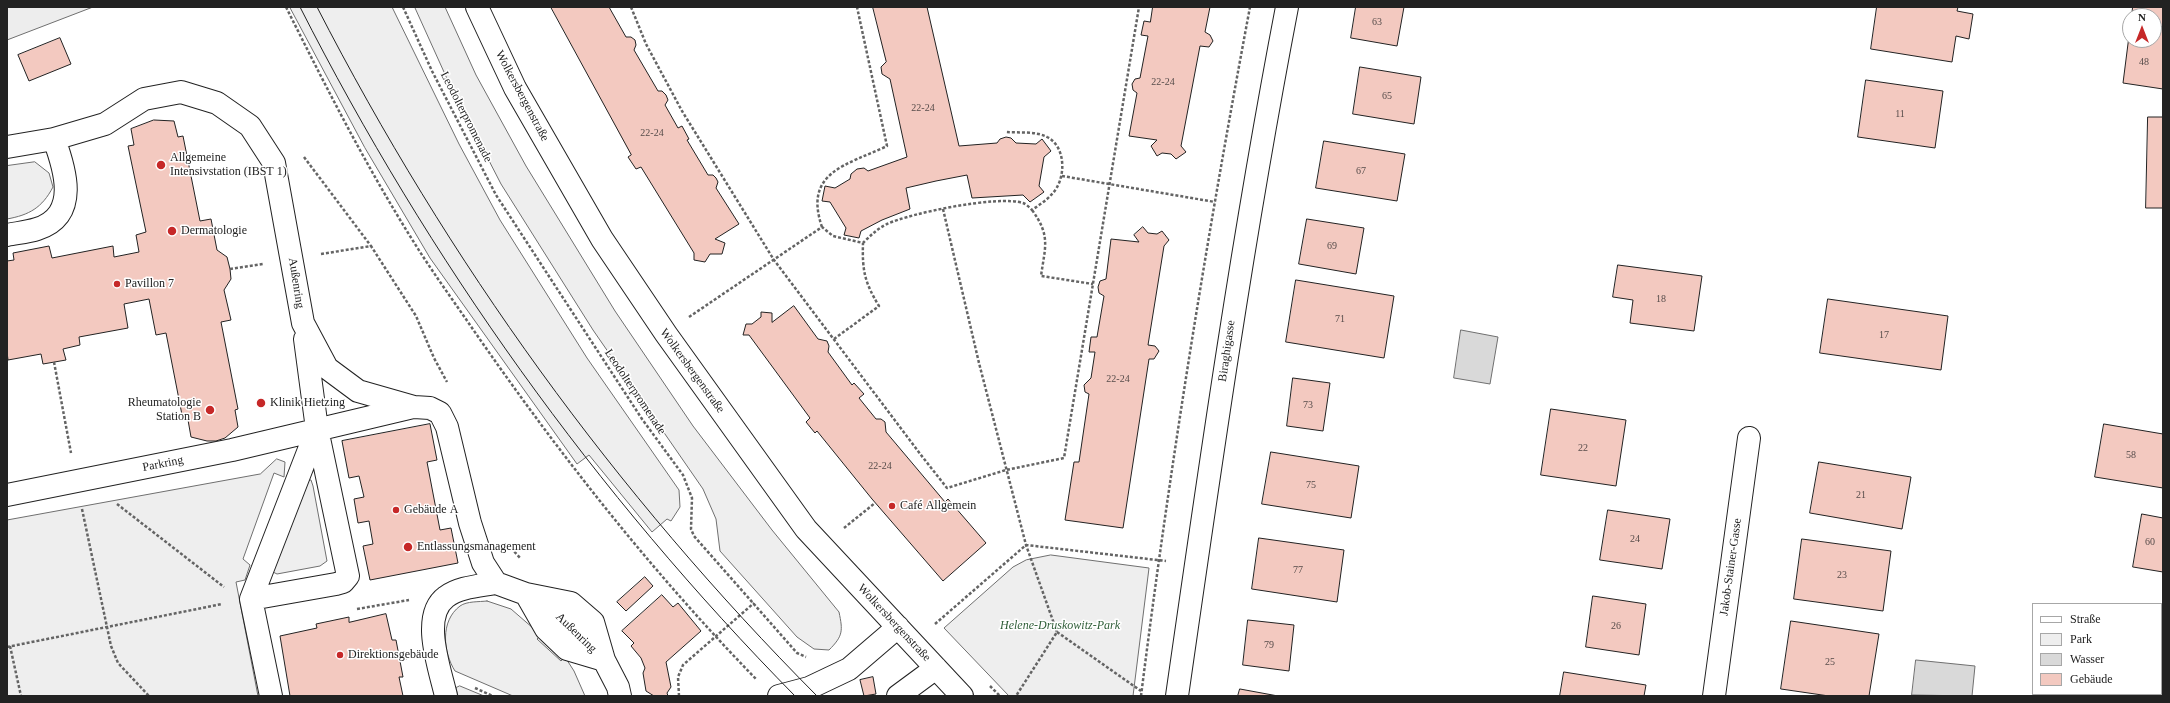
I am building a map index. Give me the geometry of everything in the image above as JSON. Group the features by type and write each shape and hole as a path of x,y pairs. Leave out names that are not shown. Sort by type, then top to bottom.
{"street":[{"name":"Wolkersbergenstraße","path":"477,7 515,88 586,212 602,239 666,334 806,529 962,696"},
{"name":"Biraghigasse","path":"1177,696 1230,330 1266,118 1288,7"},
{"name":"Außenring","path":"7,147 54,139 105,124 144,99 181,92 217,103 250,126 274,163 303,323 327,368 358,391 414,407 430,408 440,413 444,420 470,524 483,563 496,583 526,594 559,614 604,660 618,687 620,696"},
{"path":"7,235 38,228 55,219 64,203 65,170 54,139"},
{"path":"246,600 336,584 346,580 348,576 317,429 303,323"},
{"name":"Parkring","path":"7,495 232,450 414,407"},
{"path":"271,696 246,600 317,429"},
{"name":"Jakob-Stainer-Gasse","path":"1714,696 1749,438"},
{"path":"446,696 433,631 434,616 437,605 447,596 459,591 496,583"},
{"path":"779,696 809,688 848,669 898,627"},
{"path":"898,696 936,668"}],"path":[{"path":"286,7 327,88 415,243 502,371 601,504 715,636 757,680"},
{"name":"Leodolterpromenade","path":"403,7 432,71 496,195 642,419 683,475 692,498 691,529 694,536 797,653 809,659"},
{"path":"631,7 646,44 682,111 774,260 920,455 947,488 1006,470 1064,458 1140,7"},
{"path":"857,7 887,146 836,170 822,182 816,197 817,212 822,227 833,236 863,243"},
{"path":"1140,696 1157,560 1193,330 1250,7"},
{"path":"1006,132 1048,137 1055,144 1061,155 1062,176 1052,194 1032,210"},
{"path":"1062,176 1215,202"},
{"path":"834,339 879,306 867,287 863,274 863,243 874,232 888,224 943,209 991,201 1011,201 1024,203 1032,210 1041,222 1046,235 1041,276 1093,284"},
{"path":"943,209 979,363 1026,546 1057,632 1141,691"},
{"path":"666,334 822,227"},
{"path":"85,480 246,600"},
{"path":"849,533 844,528 875,503"},
{"path":"933,625 1026,546 1196,565"},
{"path":"346,580 354,610 416,599 437,605"},
{"path":"21,696 8,646 246,600"},
{"path":"679,696 678,677 683,665 754,603"},
{"path":"107,627 111,646 118,663 149,696"},
{"path":"1016,696 1057,632"}],"green space":[{"path":"290,7 392,7 459,144 500,220 587,358 679,490 680,507 671,521 667,519 652,532 589,455 577,464 430,258 365,148"},
{"path":"415,7 445,7 476,75 526,166 615,311 693,426 772,530 839,612 841,633 837,641 829,650 814,649 797,637 720,551 716,519 703,489 593,330 501,184 449,83"},
{"path":"35,162 49,173 53,187 44,200 34,209 28,213 7,219 7,166"},
{"path":"277,459 285,462 284,477 274,473 243,559 250,565 245,580 236,582 258,696 7,696 7,520 260,474"},
{"path":"306,480 311,480 313,486 327,561 320,566 277,574 273,572"},
{"name":"Helene-Druskowitz-Park","path":"1051,555 1149,568 1133,696 1009,696 944,628 1013,567 1026,560"},
{"path":"487,601 511,609 541,635 537,639 561,661 565,657 574,671 585,696 513,696 455,671 446,646 446,628 449,620 454,612 463,604"},
{"path":"460,686 484,696 458,696 456,688"}],"shaded area":[{"path":"7,7 93,7 7,40"}],"water":[{"path":"1461,330 1498,337 1490,384 1454,378"},
{"path":"1916,660 1975,666 1972,696 1912,695"}],"building":[{"path":"551,7 609,7 626,37 631,37 635,40 636,45 634,50 658,91 662,91 666,95 668,100 665,105 678,128 682,126 689,139 687,140 708,175 713,175 716,178 718,182 716,188 739,224 715,239 725,243 722,254 710,254 705,262 694,260 694,253 641,167 636,169 628,157 631,155"},
{"path":"873,7 927,7 959,146 997,143 1000,139 1006,137 1011,138 1016,143 1036,144 1042,139 1051,151 1044,157 1039,186 1044,192 1030,202 1023,195 972,198 967,175 936,181 906,188 910,209 882,220 861,231 859,238 844,235 846,228 830,202 822,201 825,186 835,188 850,179 851,174 857,169 864,168 868,171 907,157 890,79 882,74 881,67 886,62"},
{"path":"1153,7 1210,7 1205,32 1210,35 1213,41 1209,47 1200,46 1181,146 1186,152 1176,159 1171,154 1162,153 1157,156 1151,146 1157,140 1129,136 1137,93 1133,90 1132,84 1135,79 1140,78 1148,36 1141,35 1144,21 1150,22"},
{"path":"1356,7 1404,7 1397,46 1351,38"},
{"path":"1877,7 1958,7 1957,11 1973,14 1969,39 1956,36 1952,62 1871,49"},
{"path":"2163,7 2163,27 2162,8 2133,8"},
{"path":"2163,27 2163,89 2123,83 2127,48 2162,48"},
{"path":"60,38 71,64 29,81 18,55"},
{"path":"1360,67 1421,77 1414,124 1353,114"},
{"path":"1866,80 1943,91 1935,148 1858,137"},
{"path":"2148,117 2163,117 2163,208 2146,208"},
{"name":"Pavillon 7","path":"154,120 174,121 178,137 183,136 200,221 211,219 217,250 227,257 230,269 231,279 224,290 231,320 221,322 238,409 235,410 238,427 225,438 216,441 207,441 191,437 188,420 183,420 166,333 156,335 149,299 124,304 128,328 79,337 80,345 63,349 66,360 43,364 41,354 8,360 7,261 14,260 13,253 49,246 52,258 113,246 114,257 139,252 136,235 146,232 128,146 134,145 131,129"},
{"path":"1324,141 1405,154 1397,201 1316,188"},
{"path":"1307,219 1364,228 1356,274 1299,264"},
{"path":"1143,227 1148,233 1157,234 1162,231 1169,240 1164,246 1148,345 1155,346 1159,351 1154,359 1149,359 1123,528 1065,520 1074,462 1079,462 1089,394 1085,392 1084,385 1091,378 1095,352 1089,352 1091,337 1097,337 1104,296 1099,293 1098,287 1100,281 1106,279 1111,239 1139,242 1134,235"},
{"path":"1618,265 1702,276 1694,331 1630,323 1633,300 1613,297"},
{"path":"1296,280 1394,296 1384,358 1286,342"},
{"path":"1828,299 1948,316 1941,370 1820,353"},
{"path":"794,306 818,339 827,341 829,346 828,352 852,385 854,383 864,394 859,398 876,419 881,419 885,422 886,432 945,502 948,499 986,543 943,581 872,499 817,431 815,433 806,422 810,418 749,335 743,335 746,324 752,324 761,317 761,312 772,313 772,322"},
{"path":"1293,378 1330,383 1323,431 1287,426"},
{"path":"1551,409 1626,420 1616,486 1541,475"},
{"name":"Gebäude A","path":"430,424 437,460 427,462 440,530 451,528 458,563 370,580 363,546 373,544 369,521 358,523 354,499 364,497 359,476 349,478 342,441"},
{"path":"2104,424 2163,434 2163,488 2095,477"},
{"path":"1271,452 1359,466 1351,518 1262,504"},
{"path":"1819,462 1911,477 1902,529 1810,513"},
{"path":"1608,510 1670,519 1662,569 1600,560"},
{"path":"2142,514 2163,518 2163,572 2133,567"},
{"path":"1259,538 1344,550 1337,602 1252,589"},
{"path":"1802,539 1891,551 1883,611 1794,599"},
{"path":"645,577 653,586 626,611 617,602"},
{"path":"662,595 673,607 678,603 701,631 666,662 671,687 667,693 668,696 654,696 646,691 643,673 645,668 641,658 631,646 634,643 622,631"},
{"path":"1593,596 1646,604 1639,655 1586,647"},
{"name":"Direktionsgebäude","path":"386,614 392,640 396,640 403,677 399,677 403,696 290,696 280,636 317,628 316,624 349,617 349,622"},
{"path":"1248,620 1294,625 1289,671 1243,665"},
{"path":"1791,621 1879,634 1869,696 1829,696 1781,689"},
{"path":"1564,672 1646,685 1644,696 1560,696"},
{"path":"873,677 876,694 864,696 860,680"},
{"path":"1240,689 1278,696 1238,696"}],"tram line":[{"path":"300,7 350,101 404,193 461,283 521,371 585,456 651,538 722,619 795,696"},
{"path":"317,7 368,101 422,194 480,284 540,371 605,456 672,539 743,619 817,696"}],"place":[{"name":"Allgemeine Intensivstation (IBST 1)","path":"161,165"},
{"name":"Dermatologie","path":"172,231"},
{"name":"Pavillon 7","path":"117,284"},
{"name":"Klinik Hietzing","path":"261,403"},
{"name":"Rheumatologie Station B","path":"210,410"},
{"name":"Café Allgemein","path":"892,506"},
{"name":"Gebäude A","path":"396,510"},
{"name":"Entlassungsmanagement","path":"408,547"},
{"name":"Direktionsgebäude","path":"340,655"}]}
